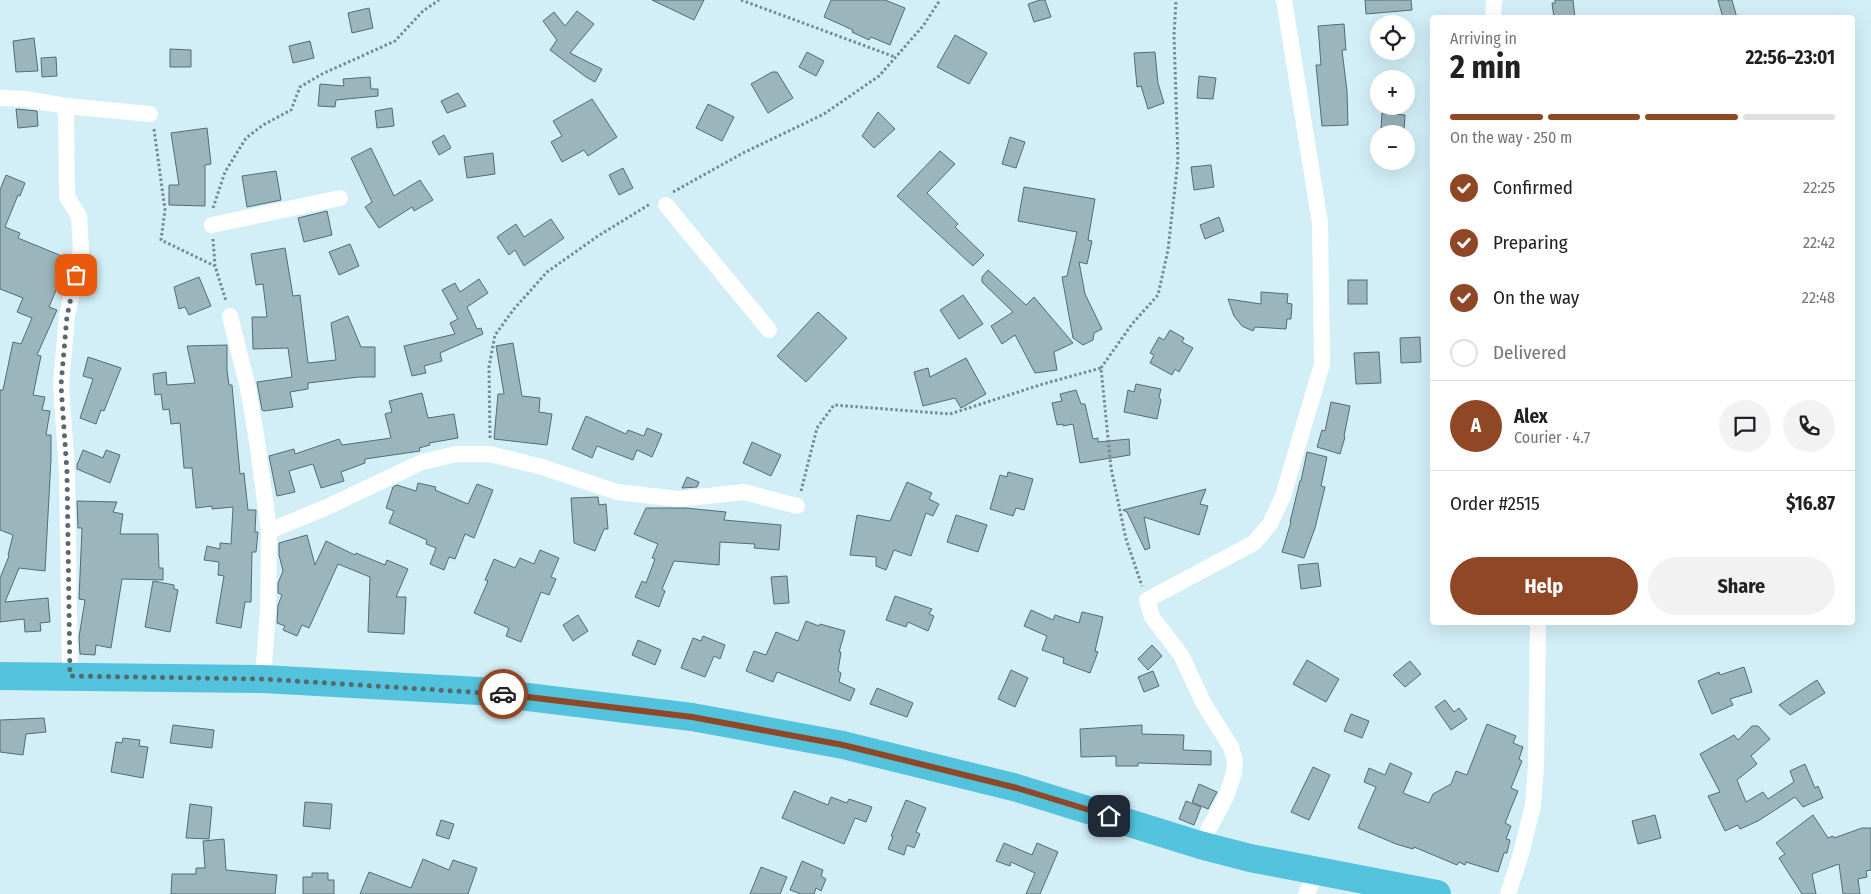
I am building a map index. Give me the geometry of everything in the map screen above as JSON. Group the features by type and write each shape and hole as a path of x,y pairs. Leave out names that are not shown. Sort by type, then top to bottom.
{"highway":[{"path":"0,676 263,679 478,691 692,717 843,745 1017,788 1200,845 1250,858 1312,883 1437,894"}],"street":[{"path":"1200,845 1226,797 1234,773 1235,761 1231,746 1204,704 1181,655 1152,617 1147,600 1254,543 1270,524 1283,496 1322,364 1320,223 1284,0"},
{"path":"1493,15 1494,0"},
{"path":"0,98 25,99 66,106 150,114"},
{"path":"66,106 67,197 79,216 81,249 67,316 61,385 67,472 70,676"},
{"path":"212,225 340,198"},
{"path":"666,205 769,330"},
{"path":"230,316 248,388 270,531 268,610 263,679"},
{"path":"270,531 327,507 422,462 456,454 490,454 542,467 617,492 679,499 744,492 797,506"},
{"path":"1508,894 1521,854 1533,805 1536,766 1538,625"}],"path":[{"path":"230,316 215,266 212,212 225,172 246,138 263,125 291,110 300,87 322,74 395,41 423,11 439,0"},
{"path":"741,0 895,57"},
{"path":"797,506 817,428 834,405 950,414 1043,384 1101,368 1132,324 1158,295 1168,250 1178,160 1174,34 1176,0"},
{"path":"150,114 154,127 165,210 161,240 215,266"},
{"path":"1101,368 1111,468 1126,540 1147,600"}],"building":[{"path":"652,0 704,0 694,20"},
{"path":"831,0 885,0 905,8 890,45 871,37 869,40 852,32 853,30 824,17"},
{"path":"1045,0 1051,17 1034,22 1028,4"},
{"path":"1365,0 1411,0 1412,10 1366,14"},
{"path":"1555,0 1573,0 1575,15 1554,15 1552,3 1555,3"},
{"path":"1718,0 1732,0 1736,15 1722,15"},
{"path":"369,8 373,28 352,33 348,13"},
{"path":"577,11 594,24 570,53 602,69 595,82 550,50 557,40 543,21 554,12 565,26"},
{"path":"1344,24 1346,50 1342,50 1347,91 1348,125 1322,126 1316,65 1321,65 1318,26"},
{"path":"955,35 987,53 969,84 937,67"},
{"path":"34,38 38,71 16,72 13,41"},
{"path":"310,41 314,58 293,63 289,46"},
{"path":"170,49 191,50 191,67 170,67"},
{"path":"807,52 824,61 816,76 799,67"},
{"path":"1155,52 1158,83 1164,103 1148,109 1141,86 1137,87 1134,53"},
{"path":"56,57 57,76 42,77 41,58"},
{"path":"772,72 777,72 793,98 768,113 751,84"},
{"path":"1199,76 1216,78 1213,99 1197,98"},
{"path":"370,77 371,89 378,89 378,96 336,100 335,107 318,106 320,84 344,86 343,79"},
{"path":"458,93 466,106 447,113 441,101"},
{"path":"592,99 617,137 588,156 584,150 562,162 551,142 562,136 553,121"},
{"path":"708,104 734,117 722,141 696,128"},
{"path":"392,108 394,126 377,128 375,111"},
{"path":"16,109 37,111 38,126 18,128"},
{"path":"878,112 895,129 874,148 862,136"},
{"path":"1382,115 1405,115 1404,125 1381,125"},
{"path":"207,128 211,164 205,165 205,206 169,205 169,185 179,185 171,133"},
{"path":"444,135 451,148 439,155 432,142"},
{"path":"1010,137 1025,142 1016,168 1002,164"},
{"path":"371,148 394,196 420,180 433,200 414,211 412,207 379,228 365,207 372,202 351,158"},
{"path":"940,151 955,164 927,193 958,224 955,227 984,255 973,266 897,196"},
{"path":"493,153 495,174 467,178 464,157"},
{"path":"1211,165 1214,187 1194,190 1191,167"},
{"path":"623,168 633,188 619,195 609,175"},
{"path":"276,171 281,200 247,207 242,176"},
{"path":"6,175 25,183 5,227 20,233 18,238 69,259 49,307 57,310 37,355 41,356 33,395 45,397 42,410 50,411 46,435 51,435 51,459 45,571 19,568 5,602 48,598 50,622 40,623 41,631 25,632 24,619 0,622 0,578 9,556 13,535 0,530 0,390 3,390 13,342 21,344 32,318 17,312 23,298 0,289 0,190"},
{"path":"1024,187 1095,199 1088,240 1092,241 1087,264 1079,262 1085,294 1102,329 1094,333 1093,340 1083,345 1073,338 1062,277 1067,276 1077,232 1018,221"},
{"path":"327,211 332,235 304,242 298,218"},
{"path":"1219,217 1224,231 1205,239 1200,225"},
{"path":"551,219 564,238 524,266 515,250 509,255 497,237 516,224 524,237"},
{"path":"350,244 359,266 339,275 329,252"},
{"path":"285,248 293,296 300,295 308,363 336,360 331,323 348,316 361,347 375,347 375,377 308,383 308,389 290,392 293,407 264,411 262,410 257,382 292,377 288,348 253,349 252,317 267,317 263,284 256,285 251,254"},
{"path":"988,270 1026,305 1034,297 1073,343 1054,352 1057,370 1035,373 1015,335 1002,344 991,326 1013,312 982,282 982,277"},
{"path":"199,277 211,306 189,315 185,307 179,309 174,287"},
{"path":"479,279 488,293 467,307 477,329 481,328 483,334 440,353 442,361 424,366 426,373 412,376 404,346 455,334 450,323 458,319 442,290 455,283 460,292"},
{"path":"1348,280 1367,280 1367,304 1348,304"},
{"path":"1261,292 1288,294 1287,303 1292,304 1291,319 1287,319 1286,329 1255,327 1253,331 1242,326 1234,316 1228,299 1261,304"},
{"path":"963,295 983,324 959,339 940,310"},
{"path":"818,312 847,338 806,382 777,356"},
{"path":"1170,330 1184,338 1182,342 1193,348 1179,372 1175,369 1172,375 1150,363 1154,355 1150,353 1159,337 1164,340"},
{"path":"1420,337 1421,362 1401,363 1400,338"},
{"path":"513,343 522,396 540,398 539,412 552,414 547,445 494,439 498,394 504,394 496,346"},
{"path":"227,345 227,370 229,385 232,385 240,474 244,473 248,510 256,510 255,532 258,532 256,552 252,552 251,602 245,602 241,628 216,623 224,576 218,575 219,562 204,560 207,546 220,549 220,543 231,544 233,507 212,509 212,506 196,508 192,468 184,468 180,423 171,424 169,409 163,410 161,394 155,395 153,374 166,372 167,385 195,383 187,346"},
{"path":"1379,352 1381,383 1356,384 1354,353"},
{"path":"88,357 121,368 104,411 101,410 96,424 80,418 93,379 83,376"},
{"path":"966,358 986,394 961,408 955,398 923,406 914,372 928,368 930,377"},
{"path":"1136,384 1161,389 1157,419 1124,412 1128,390 1134,392"},
{"path":"1076,390 1081,404 1085,404 1093,439 1098,438 1098,442 1129,439 1130,455 1080,463 1073,424 1057,425 1052,403 1062,401 1060,394"},
{"path":"422,393 428,418 454,414 458,438 429,443 430,445 419,448 420,451 365,459 365,463 341,472 344,481 321,488 313,464 289,471 295,492 277,496 269,456 294,449 295,454 339,439 342,445 391,438 385,414 392,412 389,401"},
{"path":"1331,402 1350,406 1340,454 1317,447 1322,430 1325,431"},
{"path":"586,416 626,434 628,430 644,436 647,428 662,434 652,457 637,450 633,460 597,446 592,458 572,449"},
{"path":"752,442 781,455 771,476 743,463"},
{"path":"83,450 103,458 106,450 120,455 110,483 77,469"},
{"path":"1307,452 1327,457 1321,486 1325,487 1315,528 1304,558 1282,552"},
{"path":"1008,472 1033,479 1024,510 1016,508 1013,516 990,509 1000,475 1007,477"},
{"path":"687,477 699,482 697,487 682,488"},
{"path":"907,482 932,493 929,499 939,504 933,516 926,513 911,556 894,550 886,570 876,566 876,557 850,555 857,515 890,521"},
{"path":"418,483 436,487 435,490 468,504 477,484 493,490 474,538 465,534 455,559 449,557 444,570 430,564 436,548 426,544 427,540 389,523 394,511 386,508 393,487 397,485 416,491"},
{"path":"1206,489 1200,504 1208,506 1199,535 1144,517 1150,548 1145,550 1127,512 1123,510"},
{"path":"598,497 599,505 606,504 608,529 604,529 595,551 574,543 571,498"},
{"path":"77,501 117,502 113,512 123,514 120,534 158,534 159,568 163,568 163,580 122,579 111,648 96,645 95,655 80,654 79,637 85,600 79,599 82,528 78,528"},
{"path":"646,508 685,508 726,512 724,520 781,525 779,550 754,548 755,544 720,542 719,565 674,561 662,589 665,591 659,607 635,597 642,581 646,583 655,559 652,558 658,544 634,534"},
{"path":"956,515 987,525 978,552 947,542"},
{"path":"307,535 315,565 326,541 355,555 356,553 385,565 387,560 408,569 396,597 406,597 404,634 368,632 370,577 338,564 309,628 302,625 297,636 283,630 285,626 277,623 278,605 282,595 278,593 278,583 283,571 279,555 279,543"},
{"path":"540,550 559,558 551,577 556,579 549,595 541,592 521,642 506,636 509,628 474,613 488,581 485,580 494,559 515,568 520,558 534,564"},
{"path":"1318,563 1321,586 1301,589 1298,565"},
{"path":"787,576 789,603 774,604 771,577"},
{"path":"153,581 174,585 174,589 178,590 170,632 145,627"},
{"path":"895,596 932,609 929,614 934,616 928,631 908,622 906,627 886,620"},
{"path":"1031,610 1053,620 1055,615 1079,623 1082,612 1103,617 1095,651 1098,652 1090,673 1063,663 1064,658 1042,650 1047,636 1024,626"},
{"path":"578,615 588,631 573,641 563,625"},
{"path":"806,621 819,626 820,624 845,631 839,652 841,652 838,671 841,673 839,682 855,689 850,701 777,672 773,682 746,671 754,651 766,655 776,632 798,641"},
{"path":"703,636 725,645 720,659 714,656 705,677 681,668 693,638 701,641"},
{"path":"638,640 661,650 655,665 632,655"},
{"path":"1152,645 1162,656 1148,670 1138,659"},
{"path":"1307,660 1339,679 1326,702 1293,684"},
{"path":"1410,661 1421,674 1405,687 1393,675"},
{"path":"1744,667 1752,692 1730,699 1733,705 1712,714 1698,681 1719,672 1720,675"},
{"path":"1011,670 1028,678 1015,707 998,699"},
{"path":"1153,671 1159,686 1144,692 1138,677"},
{"path":"1817,680 1825,693 1790,715 1779,705"},
{"path":"877,688 913,703 907,717 870,704"},
{"path":"1445,700 1454,712 1459,708 1467,719 1451,730 1435,707"},
{"path":"1351,714 1369,721 1362,738 1344,731"},
{"path":"44,718 46,732 26,734 23,755 0,752 0,720"},
{"path":"1487,724 1516,736 1513,743 1523,747 1519,759 1522,761 1511,788 1518,791 1505,823 1511,826 1506,839 1510,840 1507,853 1504,853 1498,872 1466,862 1465,865 1459,862 1457,865 1414,847 1413,849 1396,844 1358,828 1376,787 1364,782 1369,768 1385,775 1390,763 1412,773 1403,793 1429,803 1433,794 1451,784 1456,771 1467,775"},
{"path":"173,725 214,730 212,748 170,743"},
{"path":"1142,725 1142,734 1184,735 1183,750 1211,751 1211,765 1138,763 1138,766 1116,766 1116,756 1081,757 1080,729"},
{"path":"1752,726 1758,726 1770,739 1751,756 1757,764 1737,780 1746,802 1763,792 1768,799 1794,782 1790,771 1805,764 1815,788 1818,786 1823,798 1803,807 1795,797 1758,821 1740,829 1738,825 1725,831 1708,796 1720,792 1700,754 1734,735 1738,740"},
{"path":"123,738 140,740 139,746 148,747 143,778 111,772 116,742 122,743"},
{"path":"1313,767 1330,775 1309,820 1291,812"},
{"path":"1199,784 1217,792 1208,809 1192,802"},
{"path":"794,791 828,805 831,797 847,803 849,799 872,807 866,822 855,818 844,844 782,818"},
{"path":"906,800 926,808 916,832 920,834 914,848 907,845 904,855 888,849 893,837 891,836"},
{"path":"1186,801 1201,807 1194,825 1179,819"},
{"path":"305,802 332,804 330,829 303,826"},
{"path":"190,804 212,807 209,839 186,838"},
{"path":"1655,815 1661,838 1638,844 1632,821"},
{"path":"1813,815 1828,838 1833,836 1834,838 1862,828 1871,828 1871,870 1866,871 1867,877 1858,879 1860,894 1843,894 1839,864 1812,874 1816,894 1802,894 1779,858 1785,854 1776,843"},
{"path":"441,820 454,824 449,839 436,835"},
{"path":"224,839 226,870 277,875 275,894 171,894 172,874 196,874 196,868 205,868 203,841"},
{"path":"1004,843 1032,855 1037,843 1058,852 1040,894 1026,894 1035,873 1011,862 1010,866 996,861"},
{"path":"423,859 449,870 453,860 477,868 468,894 360,894 369,872 411,888"},
{"path":"802,861 823,870 821,876 826,879 821,891 816,888 814,894 801,894 790,890"},
{"path":"761,867 787,877 780,894 750,894"},
{"path":"312,873 328,873 328,880 334,880 334,894 303,894 303,877 312,877"}],"way so far":[{"path":"76,275 67,316 61,385 67,472 70,676 263,679 503,694"}],"route":[{"path":"503,694 692,717 843,745 1017,788 1109,816"}]}
